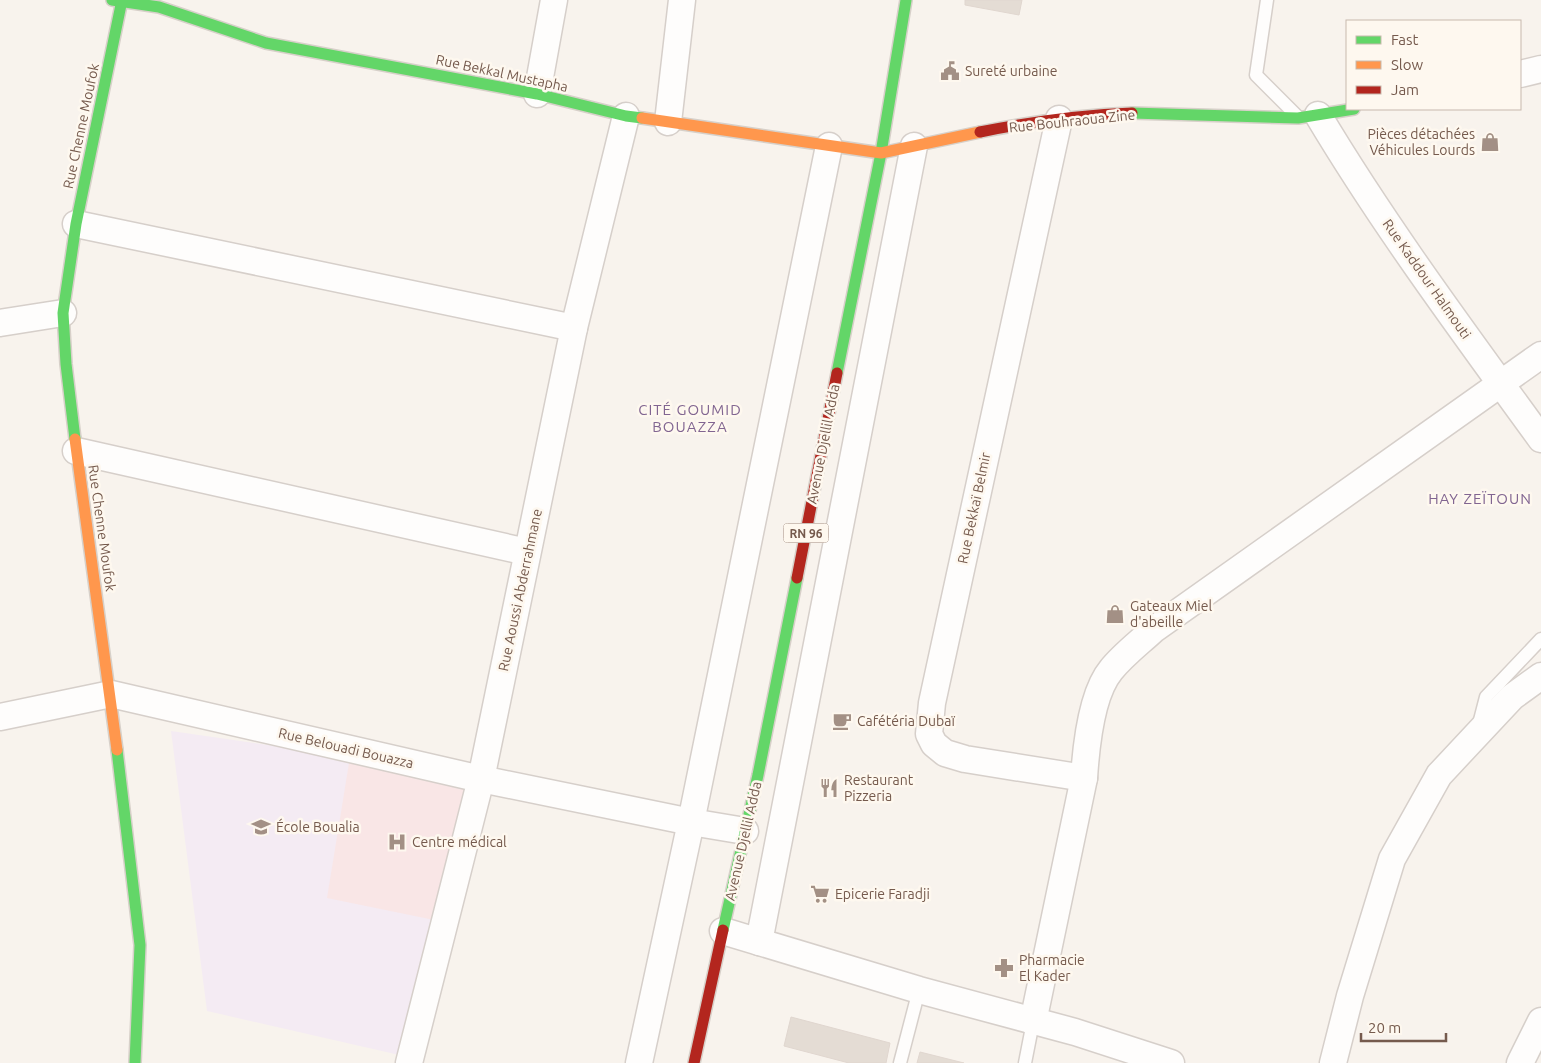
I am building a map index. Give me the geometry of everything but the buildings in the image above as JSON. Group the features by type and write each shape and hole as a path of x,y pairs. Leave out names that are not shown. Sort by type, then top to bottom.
{"street":[{"path":"537,94 554,0"},
{"path":"668,122 682,0"},
{"name":"Avenue Djellil Adda","path":"694,1063 758,775 881,153 906,0"},
{"name":"Rue Bekkal Mustapha","path":"119,1 162,4 266,43 537,94 626,116 881,153"},
{"name":"Rue Chenne Moufok","path":"119,1 76,224 63,313 66,364 76,451 111,694 140,945 135,1063"},
{"path":"1521,74 1541,69"},
{"name":"Rue Bouhraoua Zine","path":"881,153 1005,128 1102,114 1308,116 1347,110"},
{"name":"Rue Aoussi Abderrahmane","path":"409,1063 481,779 574,328 626,116"},
{"name":"Rue Kaddour Halmouti","path":"1308,116 1350,168 1541,439"},
{"name":"Rue Bekkaï Belmir","path":"1058,120 932,703 929,734 934,744 945,753 965,759 1084,778"},
{"path":"639,1063 692,822 829,146"},
{"path":"758,942 914,146"},
{"path":"76,224 574,328"},
{"path":"0,323 63,313"},
{"path":"1033,1022 1084,778 1086,753 1097,696 1110,671 1153,630 1541,355"},
{"path":"76,451 527,552"},
{"path":"1333,1063 1350,996 1392,859 1439,775 1512,697 1541,676"},
{"name":"Rue Belouadi Bouazza","path":"0,717 111,694 481,779 745,831"},
{"path":"723,931 919,990 1075,1032 1171,1063"},
{"path":"1520,1063 1541,1021"}],"lane":[{"path":"1267,0 1256,75 1308,116"},
{"path":"1476,735 1486,697 1541,639"},
{"path":"900,1063 919,990"},
{"path":"1025,1063 1033,1022"}],"shaded area":[{"name":"École Boualia","path":"171,731 350,757 444,922 408,1057 207,1011"},
{"name":"Centre médical","path":"350,757 468,786 444,922 327,898"}],"traffic: fast":[{"path":"112,0 159,7 266,43 537,94 626,116 642,118"},
{"path":"75,439 66,364 63,313 76,224 122,0"},
{"path":"837,373 881,153 906,0"},
{"path":"1132,113 1298,118 1348,110"},
{"path":"723,930 758,775 797,578"},
{"path":"117,750 140,945 135,1063"}],"traffic: slow":[{"path":"642,118 881,153 980,132"},
{"path":"75,439 117,750"}],"traffic: jam":[{"path":"980,132 1094,115 1132,113"},
{"path":"797,578 837,373"},
{"path":"694,1063 723,930"}],"place":[{"name":"Sureté urbaine","path":"950,71"},
{"name":"Pièces détachées Véhicules Lourds","path":"1490,142"},
{"name":"Gateaux Miel d'abeille","path":"1115,614"},
{"name":"Cafétéria Dubaï","path":"842,721"},
{"name":"Restaurant Pizzeria","path":"829,788"},
{"name":"École Boualia","path":"261,827"},
{"name":"Centre médical","path":"397,842"},
{"name":"Epicerie Faradji","path":"820,894"},
{"name":"Pharmacie El Kader","path":"1004,968"}],"district":[{"name":"CITÉ GOUMID BOUAZZA","path":"690,418"},
{"name":"HAY ZEÏTOUN","path":"1480,498"}]}
